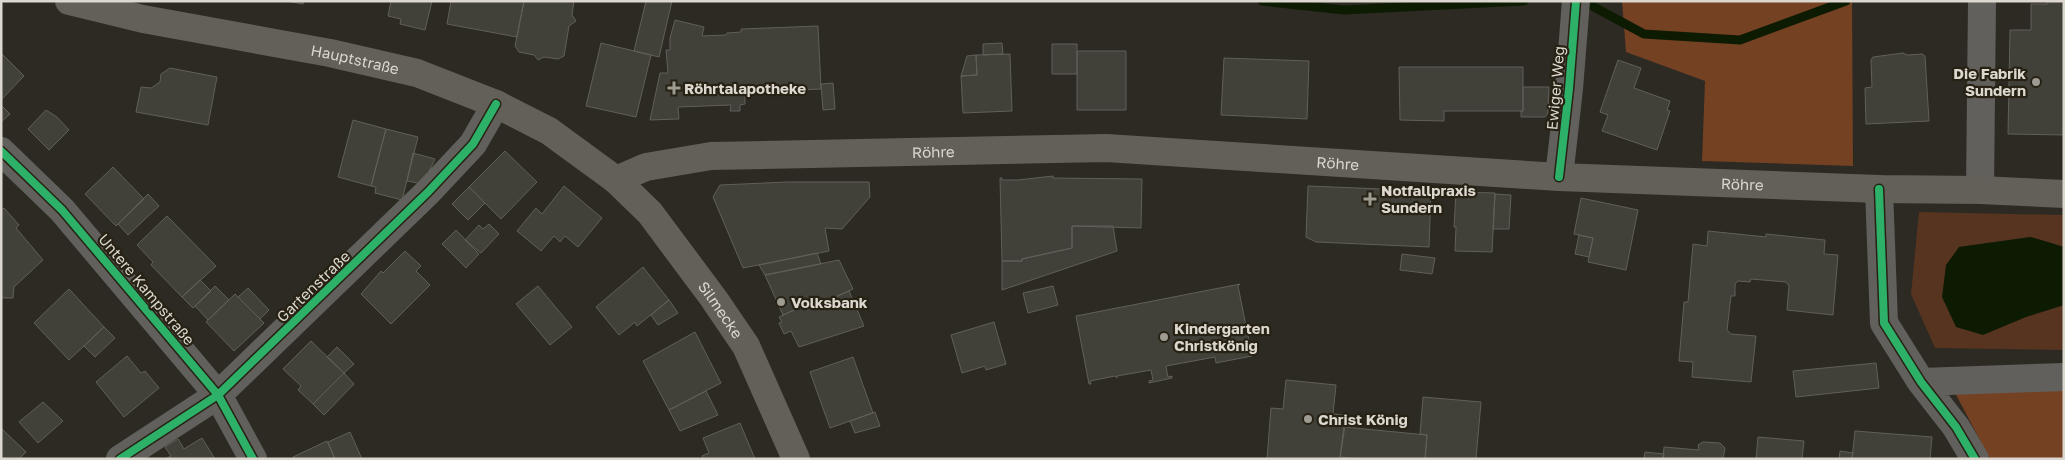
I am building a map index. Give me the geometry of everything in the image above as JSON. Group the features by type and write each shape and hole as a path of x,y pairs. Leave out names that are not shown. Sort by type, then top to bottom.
{"main road":[{"name":"Hauptstraße","path":"70,1 143,20 330,53 417,73 496,104 549,131 616,180"},
{"name":"Röhre","path":"616,180 646,167 711,156 1106,148 1560,177 2064,194"},
{"name":"Silmecke","path":"616,180 650,213 714,299 746,346 796,459"}],"street":[{"name":"Ewiger Weg","path":"1560,177 1576,1"},
{"path":"1980,190 1982,1"},
{"name":"Gartenstraße","path":"120,459 218,395 428,192 473,144 496,104"},
{"name":"Untere Kampstraße","path":"1,150 80,231 218,395 253,459"},
{"path":"1879,189 1884,323 1921,382 1956,427 1976,459"},
{"path":"1921,382 2064,377"}],"shaded area":[{"path":"1622,1 1852,1 1853,166 1702,161 1705,81 1626,52"},
{"path":"1919,212 2064,215 2064,247 2030,237 1959,247 2026,317 2064,305 2064,350 1935,348 1911,294"},
{"path":"2031,237 2064,247 2064,305 2026,317 1983,335 1956,327 1942,297 1946,265 1959,247"},
{"path":"1945,374 2064,374 2064,459 1990,459"}],"building":[{"path":"286,1 304,1 303,4"},
{"path":"391,1 432,1 425,30 400,24 401,19 388,16"},
{"path":"451,1 524,1 517,37 447,24"},
{"path":"524,1 574,1 572,15 576,21 569,26 564,56 558,59 544,57 538,60 534,55 519,52 515,46"},
{"path":"646,1 672,1 659,57 634,51"},
{"name":"Die Fabrik Sundern","path":"2047,1 2064,1 2064,135 2008,134 2010,30 2031,30 2031,4 2047,4"},
{"path":"675,20 704,27 702,36 726,35 727,33 741,32 741,29 818,26 821,89 745,92 745,104 740,105 740,111 730,111 731,105 678,107 679,119 650,120 660,73 668,73 666,50 670,50 670,38"},
{"path":"601,43 651,55 636,117 586,106"},
{"path":"1002,43 1003,54 983,55 983,44"},
{"path":"1052,44 1077,44 1077,74 1052,74"},
{"path":"1077,51 1126,51 1126,110 1077,110"},
{"path":"1,53 24,76 1,100"},
{"path":"1903,53 1907,55 1922,54 1925,56 1929,121 1866,124 1865,88 1872,87 1871,60 1873,57"},
{"path":"1010,54 1012,111 963,113 961,76 977,75 976,55"},
{"path":"976,55 977,75 961,76 967,56"},
{"path":"1224,58 1309,61 1307,119 1221,115"},
{"path":"1618,60 1641,68 1634,88 1670,101 1667,110 1670,111 1657,150 1602,131 1608,115 1600,112"},
{"path":"1399,67 1523,67 1523,111 1444,111 1444,121 1400,120"},
{"path":"170,68 217,77 208,125 136,112 141,87 151,88 160,82 161,74"},
{"path":"833,83 835,109 823,110 821,84"},
{"path":"1523,87 1549,87 1548,113 1545,117 1521,117 1521,111 1523,111"},
{"path":"1,105 10,114 1,122"},
{"path":"46,110 57,117 69,130 49,150 28,129"},
{"path":"353,120 386,129 371,186 338,177"},
{"path":"386,129 418,137 402,200 375,193 376,187 371,186"},
{"path":"505,151 537,182 501,219 469,187"},
{"path":"413,153 435,159 423,184 407,181"},
{"path":"113,167 144,199 116,226 85,194"},
{"path":"1053,176 1053,178 1142,179 1141,228 1072,226 1072,248 1022,259 1022,261 1002,261 1000,178 1002,180 1018,180"},
{"path":"787,182 869,182 870,197 842,229 825,228 829,251 743,268 713,197 720,185"},
{"path":"564,186 602,218 578,247 565,236 560,242 554,236 541,251 517,231 536,208 542,214"},
{"path":"1308,186 1431,191 1429,247 1316,242 1306,237"},
{"path":"469,187 485,203 468,220 452,204"},
{"path":"1456,192 1495,193 1492,252 1455,251"},
{"path":"148,194 159,206 128,235 118,224"},
{"path":"1495,194 1511,195 1509,229 1493,229"},
{"path":"1581,198 1638,210 1626,270 1588,262 1593,238 1574,234"},
{"path":"4,208 19,225 16,228 43,260 14,287 13,298 3,298 1,295 1,210"},
{"path":"167,216 216,266 182,297 151,265 153,262 137,245"},
{"path":"489,224 499,234 481,253 465,240 479,225 483,229"},
{"path":"1072,226 1113,226 1117,251 1002,290 1002,261 1022,261 1022,259 1072,248"},
{"path":"456,230 479,254 466,268 442,244"},
{"path":"1708,231 1766,237 1766,234 1825,240 1824,254 1838,255 1833,315 1787,310 1789,286 1786,282 1751,279 1750,282 1738,281 1735,284 1735,296 1731,296 1727,330 1731,334 1756,336 1751,382 1692,377 1693,362 1679,361 1684,302 1688,302 1693,244 1707,246"},
{"path":"1579,235 1593,238 1589,257 1575,254"},
{"path":"405,251 421,266 416,271 430,285 391,324 361,294 381,271 383,273"},
{"path":"817,253 821,264 765,275 759,265"},
{"path":"1402,254 1435,258 1432,274 1400,270"},
{"path":"839,260 853,289 807,310 805,305 783,315 765,275"},
{"path":"643,267 669,300 637,326 635,322 619,335 596,307"},
{"path":"200,280 211,291 193,308 182,297"},
{"name":"Kindergarten Christkönig","path":"1240,284 1238,286 1252,356 1216,363 1215,357 1166,366 1168,377 1172,376 1172,378 1149,383 1149,381 1153,380 1151,370 1117,376 1117,378 1115,376 1090,381 1091,384 1089,384 1076,316"},
{"path":"215,286 229,300 208,320 195,306"},
{"path":"538,286 572,327 550,345 516,304"},
{"path":"1053,286 1058,305 1028,313 1023,293"},
{"path":"248,288 269,310 260,319 238,297"},
{"path":"69,289 104,327 69,360 34,323"},
{"path":"849,291 864,326 799,347 791,331 784,334 779,323 782,322 779,317 805,305 807,310"},
{"path":"235,294 264,323 234,351 206,322"},
{"path":"669,300 678,313 658,325 651,315"},
{"path":"994,322 1006,364 986,370 985,366 962,373 951,335"},
{"path":"104,327 115,338 95,357 84,346"},
{"path":"695,332 721,383 669,410 643,361"},
{"path":"311,341 344,373 313,404 298,390 301,386 283,369"},
{"path":"337,347 354,364 344,373 327,357"},
{"path":"127,356 141,373 145,371 159,388 124,417 96,382"},
{"path":"853,357 873,413 830,428 810,372"},
{"path":"1876,363 1879,388 1796,397 1793,371"},
{"path":"344,373 354,384 324,415 313,404"},
{"name":"Christ König","path":"1286,380 1336,385 1333,414 1345,415 1346,418 1340,459 1267,459 1271,408 1283,409"},
{"path":"706,391 718,415 680,431 669,410"},
{"path":"1423,397 1481,402 1476,459 1425,459 1427,435 1420,434"},
{"path":"43,402 63,421 38,443 19,422"},
{"path":"875,412 880,426 855,433 850,421"},
{"path":"740,423 755,459 703,459 702,456 709,453 703,438"},
{"path":"1344,427 1427,435 1425,459 1360,459 1340,457"},
{"path":"1,428 26,452 19,459 1,459"},
{"path":"1855,431 1932,437 1930,459 1852,459"},
{"path":"350,432 362,459 335,459 328,442"},
{"path":"1758,437 1804,441 1802,459 1756,459"},
{"path":"202,438 215,459 165,459 171,456 165,447 178,439 184,449"},
{"path":"327,441 335,459 294,459 293,457"},
{"path":"1703,442 1720,443 1725,448 1723,459 1663,459 1664,447 1699,450 1698,445"},
{"path":"1840,451 1853,453 1852,459 1839,459"},
{"path":"1645,452 1664,454 1663,459 1644,459"}],"waterway":[{"path":"1262,1 1344,10 1524,1"},
{"path":"1583,1 1644,34 1740,40 1846,1"}],"cycle path":[{"path":"1559,177 1576,1"},
{"path":"120,459 218,395 428,192 473,144 496,104"},
{"path":"1,151 62,210 218,395 253,459"},
{"path":"1879,189 1884,323 1921,382 1956,427 1975,459"}],"place":[{"name":"Die Fabrik Sundern","path":"2036,82"},
{"name":"Röhrtalapotheke","path":"674,88"},
{"name":"Notfallpraxis Sundern","path":"1370,199"},
{"name":"Volksbank","path":"781,302"},
{"name":"Kindergarten Christkönig","path":"1164,337"},
{"name":"Christ König","path":"1308,419"}]}
